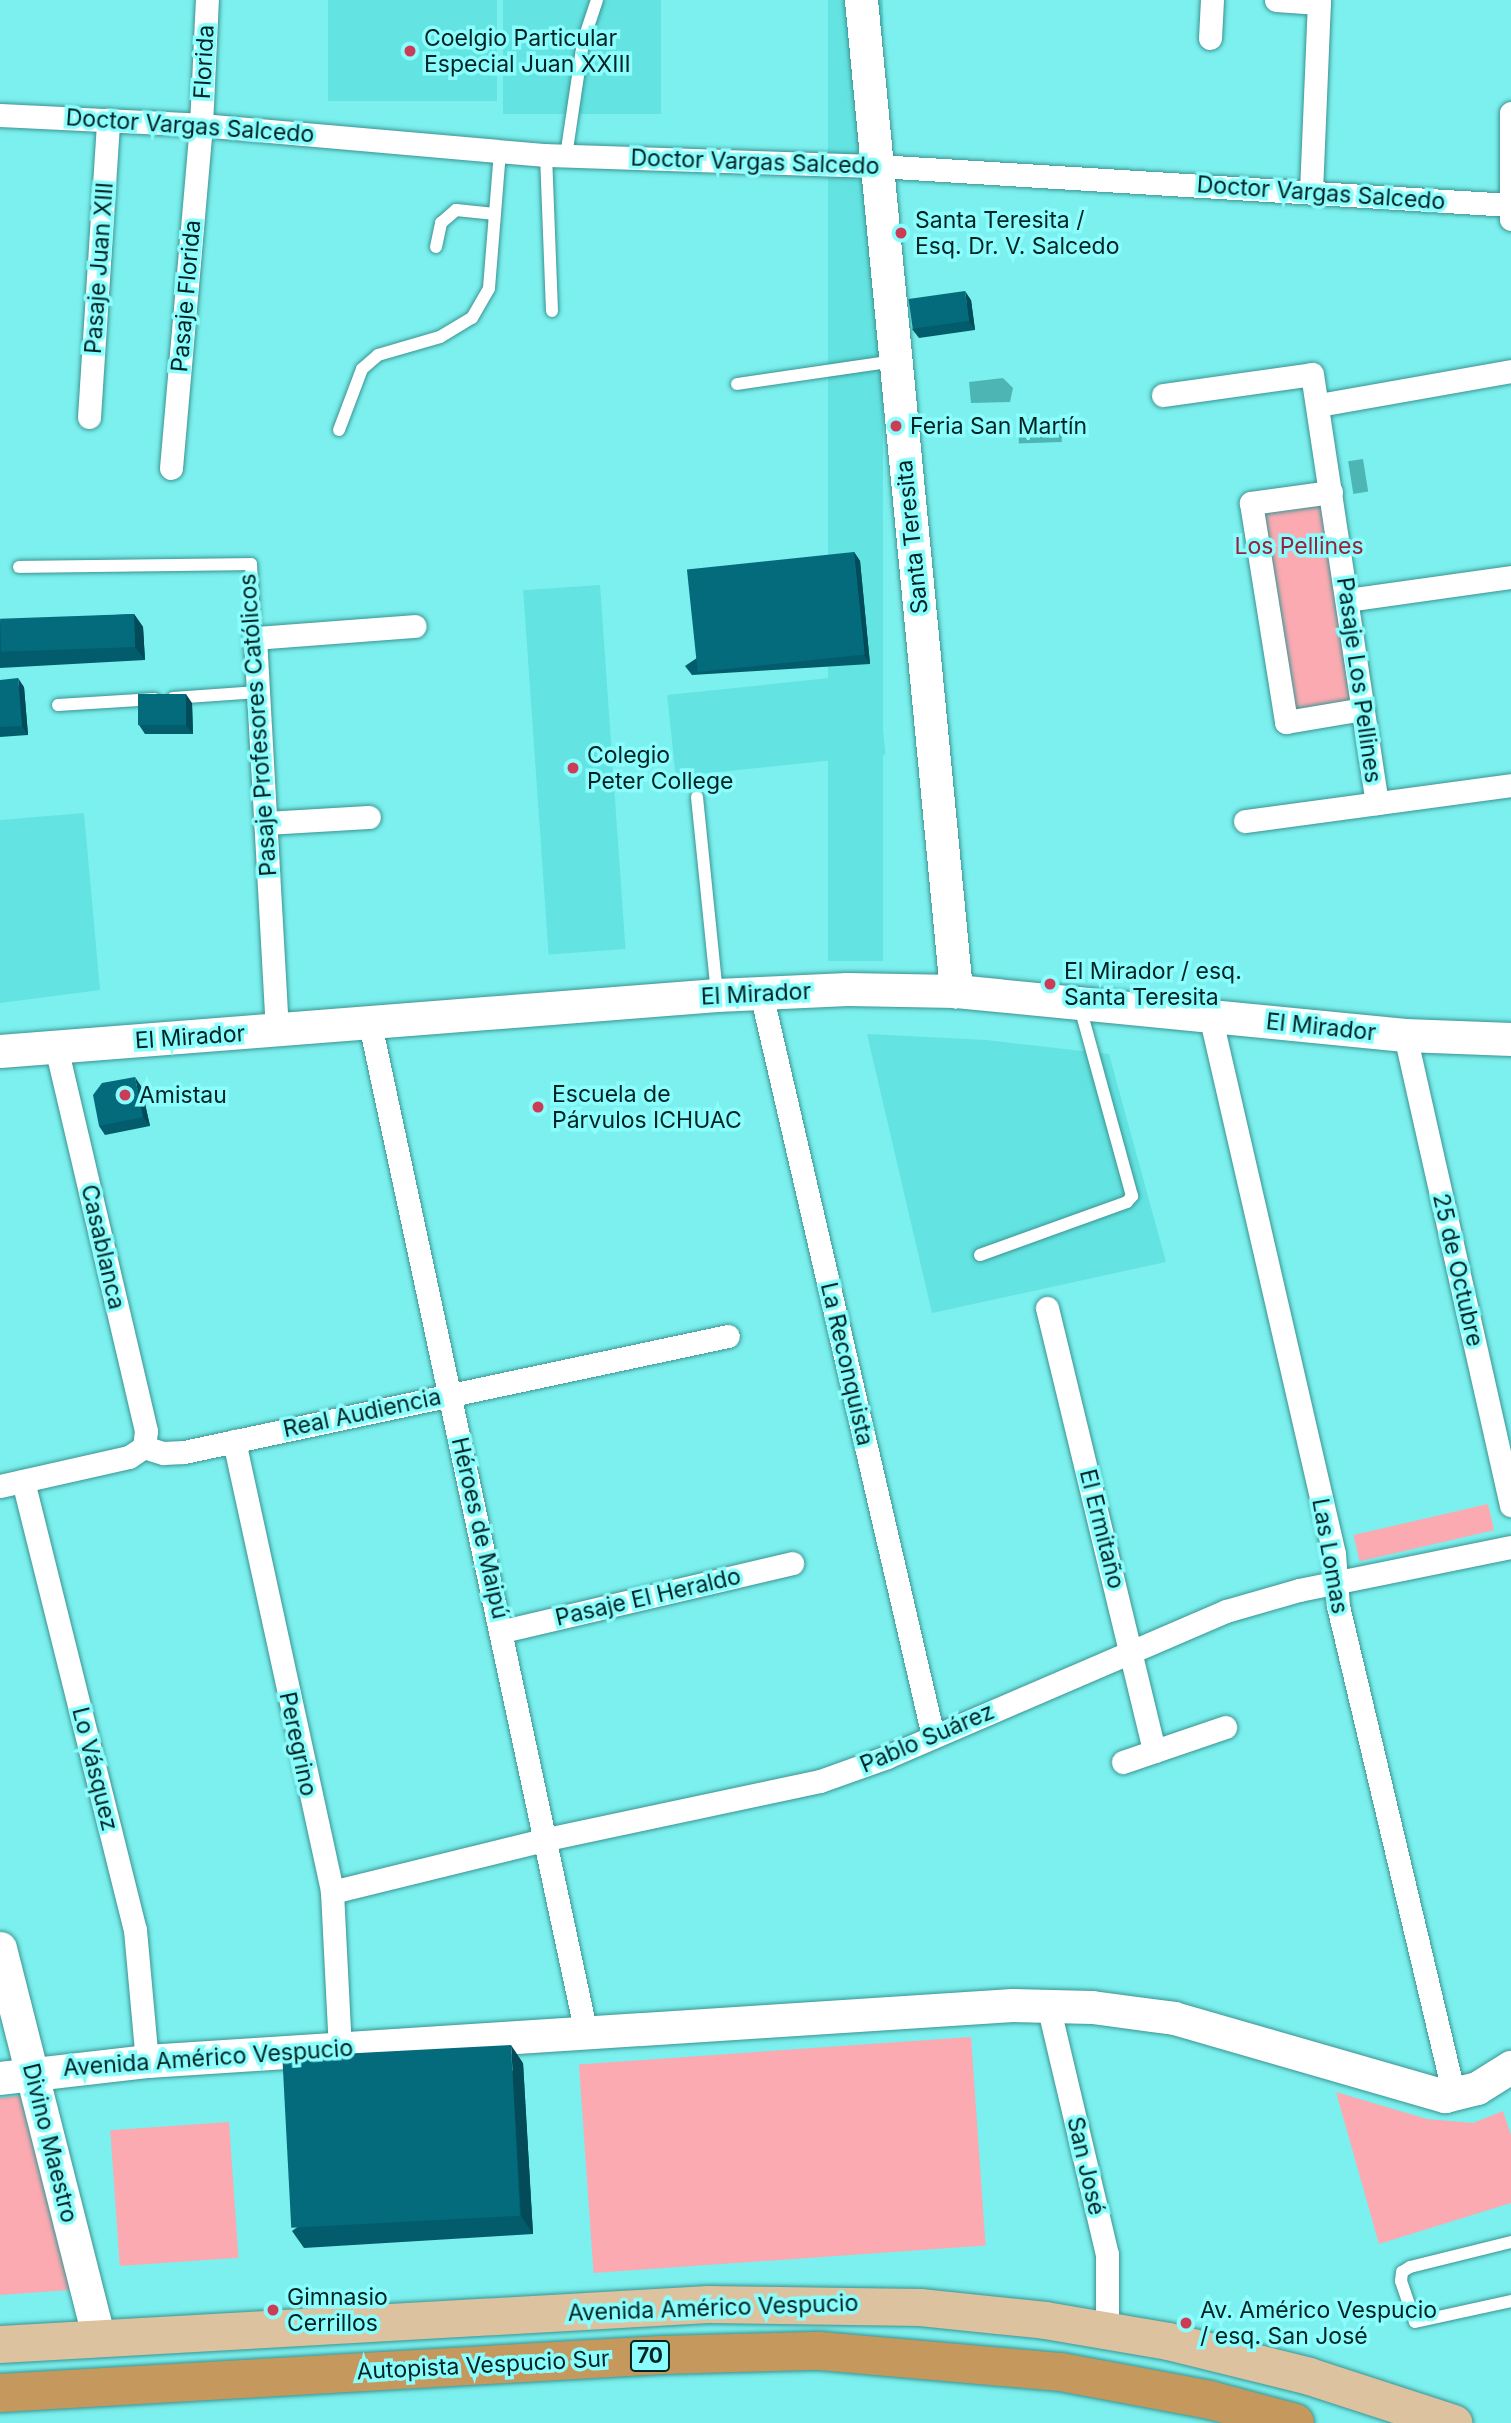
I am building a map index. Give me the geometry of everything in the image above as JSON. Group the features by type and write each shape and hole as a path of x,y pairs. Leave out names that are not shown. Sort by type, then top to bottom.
{"highway":[{"name":"Autopista Vespucio Sur","path":"0,2393 662,2355 820,2351 1061,2372 1185,2395 1295,2423"}],"main road":[{"name":"Avenida Américo Vespucio","path":"0,2344 779,2302 920,2307 1107,2330 1309,2376 1454,2423"}],"street":[{"name":"Florida","path":"201,125 207,0"},
{"name":"Santa Teresita","path":"861,0 956,991"},
{"path":"1210,38 1213,0"},
{"path":"1276,0 1319,1 1311,192"},
{"path":"1510,210 1511,113"},
{"name":"Doctor Vargas Salcedo","path":"0,115 201,125 556,156 878,166 1311,192 1510,210"},
{"name":"Pasaje Juan XIII","path":"89,417 108,120"},
{"name":"Pasaje Florida","path":"172,468 201,125"},
{"path":"1318,405 1511,371"},
{"name":"Pasaje Los Pellines","path":"1163,395 1312,374 1377,803"},
{"path":"1331,492 1251,503 1286,722 1363,709"},
{"path":"1347,600 1511,577"},
{"path":"255,638 415,626"},
{"name":"Pasaje Profesores Católicos","path":"255,638 277,1031"},
{"path":"1245,821 1511,785"},
{"path":"265,824 369,817"},
{"name":"El Mirador","path":"0,1051 717,995 956,991 1405,1035 1511,1039"},
{"name":"La Reconquista","path":"761,993 933,1736"},
{"name":"Las Lomas","path":"1210,1016 1334,1554 1338,1606 1454,2095"},
{"name":"Héroes de Maipú","path":"370,1024 503,1631 586,2033"},
{"name":"25 de Octubre","path":"1405,1035 1511,1505"},
{"name":"Casablanca","path":"56,1047 146,1431 144,1447"},
{"name":"El Ermitaño","path":"1047,1308 1154,1751"},
{"name":"Real Audiencia","path":"144,1447 174,1453 728,1336"},
{"name":"Peregrino","path":"234,1441 332,1892 340,2048"},
{"path":"0,1486 129,1457 144,1447"},
{"name":"Lo Vásquez","path":"23,1480 135,1930 147,2061"},
{"name":"Pablo Suárez","path":"332,1892 547,1839 820,1781 933,1736 1226,1611 1336,1582 1511,1547"},
{"name":"Pasaje El Heraldo","path":"503,1631 792,1563"},
{"path":"1123,1762 1225,1727"},
{"name":"Divino Maestro","path":"0,1948 16,2076 99,2338"},
{"name":"Avenida Américo Vespucio","path":"16,2076 147,2061 970,2006 1048,2005 1129,2011 1206,2025 1417,2089 1454,2095"},
{"name":"San José","path":"1048,2005 1107,2254 1107,2330"},
{"path":"1454,2095 1478,2088 1511,2067"}],"lane":[{"path":"552,311 556,156 583,42 597,0"},
{"path":"340,430 362,369 379,355 440,337 472,318 489,288 500,151"},
{"path":"436,247 441,223 456,210 495,214"},
{"path":"737,384 895,361"},
{"name":"Pasaje Profesores Católicos","path":"19,567 251,564 255,638"},
{"path":"58,705 258,692"},
{"path":"697,797 717,995"},
{"path":"979,1255 1127,1202 1132,1196 1078,1002"},
{"path":"1511,2242 1410,2267 1402,2272 1401,2281 1415,2322 1511,2301"}],"shaded area":[{"name":"Coelgio Particular Especial Juan XXIII","path":"328,0 497,0 497,101 328,101"},
{"path":"503,0 661,0 661,114 503,114"},
{"path":"828,0 883,0 883,961 828,961"},
{"path":"1003,378 1013,388 1010,402 971,403 969,382"},
{"path":"1061,418 1062,442 1019,443 1018,420"},
{"path":"1363,459 1368,492 1353,494 1348,461"},
{"name":"Colegio Peter College","path":"600,585 625,949 549,954 523,590"},
{"path":"877,673 886,755 676,777 667,695"},
{"path":"84,813 100,990 0,1003 0,820"},
{"path":"867,1034 986,1040 1109,1054 1166,1262 932,1313"}],"green space":[{"name":"Los Pellines","path":"1329,495 1363,707 1288,719 1254,507"},
{"path":"1488,1504 1494,1530 1360,1561 1354,1535"},
{"path":"971,2037 986,2245 594,2273 579,2064"},
{"path":"1336,2092 1427,2119 1473,2123 1503,2111 1511,2135 1511,2203 1379,2244"},
{"path":"20,2096 70,2290 0,2295 0,2098"},
{"path":"229,2122 238,2258 120,2266 110,2130"}],"building":[{"path":"965,291 969,321 913,329 909,299"},
{"path":"854,552 865,654 698,672 687,570"},
{"path":"134,614 135,647 1,652 0,619"},
{"path":"18,678 22,726 0,727 0,680"},
{"path":"138,694 186,694 186,725 138,725"},
{"path":"135,1077 143,1117 99,1126 93,1095 102,1083"},
{"path":"511,2045 520,2216 291,2228 282,2057"}],"place":[{"name":"Coelgio Particular Especial Juan XXIII","path":"410,51"},
{"name":"Santa Teresita / Esq. Dr. V. Salcedo","path":"901,233"},
{"name":"Feria San Martín","path":"896,426"},
{"name":"Colegio Peter College","path":"573,768"},
{"name":"El Mirador / esq. Santa Teresita","path":"1050,984"},
{"name":"Amistau","path":"125,1095"},
{"name":"Escuela de Párvulos ICHUAC","path":"538,1107"},
{"name":"Gimnasio Cerrillos","path":"273,2310"},
{"name":"Av. Américo Vespucio / esq. San José","path":"1186,2323"}]}
